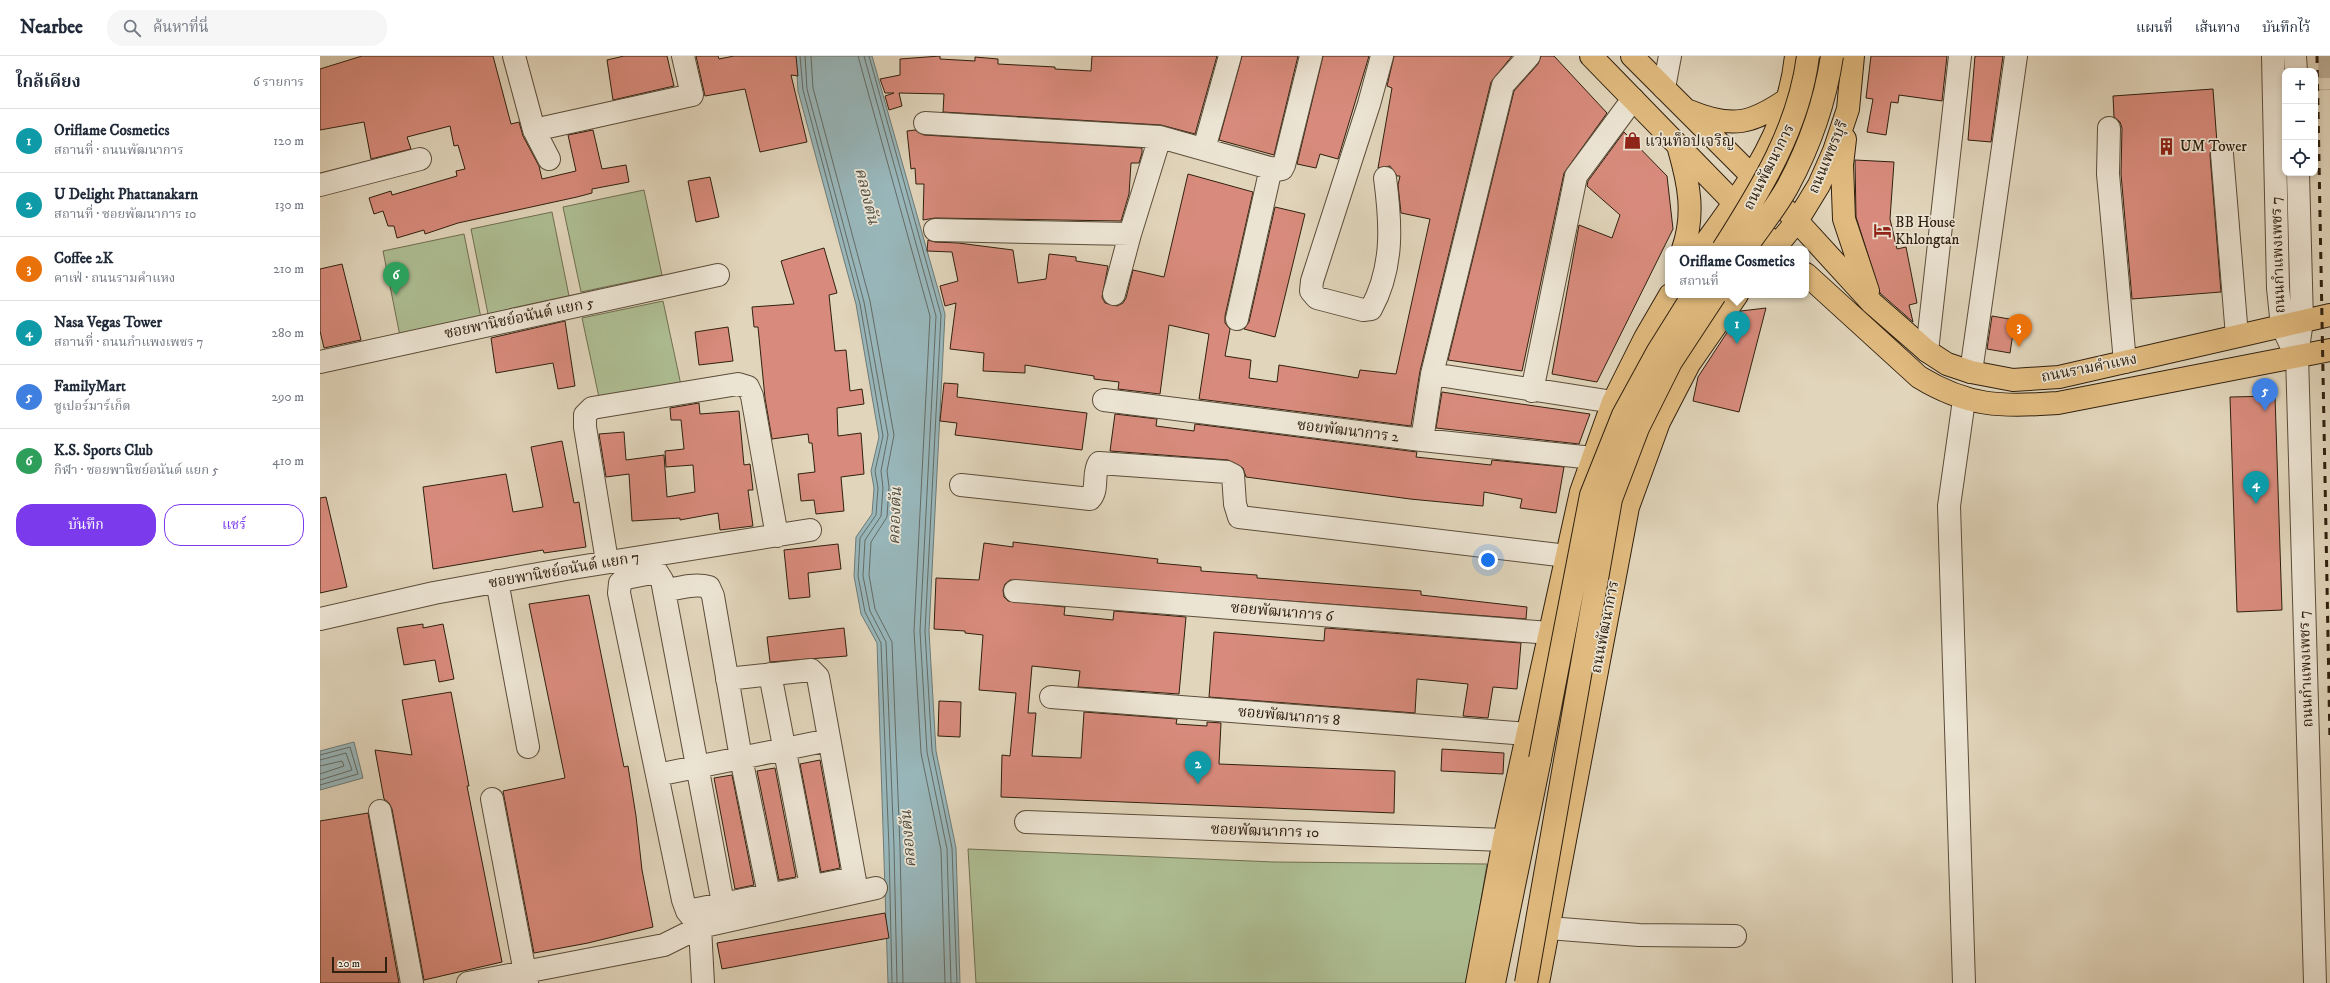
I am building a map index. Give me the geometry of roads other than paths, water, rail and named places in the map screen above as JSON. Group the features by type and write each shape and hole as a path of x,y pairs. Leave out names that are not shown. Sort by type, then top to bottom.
{"main road":[{"path":"1591,56 1774,246"},
{"name":"ถนนรามคำแหง","path":"1632,56 1797,221 1872,303 1928,351 1947,364 1971,372 2013,380 2059,377 2330,315"},
{"path":"1734,203 1752,177 1778,130 1789,98 1796,56"},
{"name":"ถนนพัฒนาการ","path":"1725,246 1764,182 1782,149 1796,112 1805,78 1808,56"},
{"name":"ถนนพัฒนาการ","path":"1747,246 1788,187 1804,154 1818,120 1828,81 1832,56"},
{"name":"ถนนเพชรบุรี","path":"1778,246 1797,221 1819,185 1834,151 1848,109 1853,56"},
{"path":"1685,110 1709,120 1743,122 1765,115 1789,98"},
{"path":"1848,109 1842,165 1844,219 1853,252 1872,303"},
{"path":"1678,146 1688,180 1691,201 1690,224 1684,246"},
{"name":"ถนนพัฒนาการ","path":"1703,246 1734,203"},
{"name":"ถนนรามคำแหง","path":"1809,277 1919,377 1939,389 1964,400 2014,406 2058,403 2297,355 2330,350"},
{"path":"1809,294 1857,320"},
{"path":"1494,983 1540,759 1591,495 1623,415 1658,351 1691,298"},
{"name":"ถนนพัฒนาการ","path":"1526,983 1611,499 1638,428 1664,375 1730,298"},
{"name":"ถนนพัฒนาการ","path":"1538,983 1628,507 1659,422 1689,364 1731,298"},
{"path":"1477,983 1504,840 1581,492 1613,402 1667,299"},
{"path":"1592,461 1609,462 1622,465 1629,469 1638,479"}],"street":[{"path":"514,56 534,130 549,159"},
{"path":"534,130 692,95 683,56"},
{"path":"1204,149 1230,56"},
{"path":"1237,319 1276,168 1311,56"},
{"path":"1382,56 1369,104 1312,281 1311,290 1317,298 1363,310 1371,309 1386,264 1389,246 1391,222 1385,178"},
{"path":"1422,440 1432,374 1503,85 1529,56"},
{"path":"1664,88 1670,56"},
{"path":"1928,351 1960,56"},
{"path":"1971,372 2016,56"},
{"name":"ถนนกำแพงเพชร 7","path":"2273,56 2278,288 2292,324"},
{"path":"2295,56 2296,68"},
{"path":"1532,391 1576,176 1633,99"},
{"path":"925,123 1160,137 1276,168"},
{"path":"2110,128 2108,174 2125,362"},
{"path":"1114,294 1130,234 1160,137"},
{"path":"2222,154 2237,336"},
{"path":"320,185 420,159"},
{"name":"ถนนกำแพงเพชร 7","path":"2298,176 2292,324 2297,355 2315,983"},
{"path":"935,230 1130,234"},
{"name":"ซอยพานิชย์อนันต์ แยก 5","path":"320,362 718,275"},
{"path":"1432,374 1532,391 1613,402"},
{"path":"607,561 585,427 585,415 592,408 738,384 748,387 752,396 776,536"},
{"name":"ซอยพัฒนาการ 2","path":"1104,400 1592,461"},
{"path":"1964,400 1949,506 1964,983"},
{"path":"961,485 1090,499 1094,494 1096,469 1099,463 1227,472 1233,475 1235,504 1239,517 1567,556"},
{"name":"ซอยพานิชย์อนันต์ แยก 7","path":"320,619 434,593 607,561 810,530"},
{"path":"703,983 694,919 683,900 619,593 620,583 626,578 656,572 662,580 696,767 723,903"},
{"path":"497,581 528,747"},
{"path":"664,591 700,585 709,587 713,596 741,758 769,894"},
{"name":"ซอยพัฒนาการ 6","path":"1015,591 1550,633"},
{"path":"727,679 810,670 815,672 818,677 829,740 862,886"},
{"path":"770,674 811,886"},
{"name":"ซอยพัฒนาการ 8","path":"1050,697 1528,734"},
{"path":"657,775 829,740"},
{"path":"492,799 526,977"},
{"path":"380,811 412,983"},
{"name":"ซอยพัฒนาการ 10","path":"1026,822 1504,840"},
{"path":"468,983 526,977 664,945 694,919 723,903 811,886 862,886"},
{"path":"694,919 862,886"},
{"path":"1548,928 1639,935 1735,936"}],"water":[{"name":"คลองตัน","path":"796,56 872,56 945,314 929,631 936,751 956,848 960,983 888,983 877,643 861,614 854,576 856,537 872,514 874,488 871,471 879,437 856,304 798,91"},
{"path":"354,742 363,778 320,790 320,751"}],"tunnel":[{"path":"2329,56 2330,90"}],"railway":[{"path":"2317,56 2330,742"}],"place":[{"name":"แว่นท็อปเจริญ","path":"1632,141"},
{"name":"UM Tower","path":"2167,146"},
{"name":"BB House Khlongtan","path":"1882,231"},
{"name":"K.S. Sports Club","path":"396,295"},
{"name":"Oriflame Cosmetics","path":"1737,344"},
{"name":"Coffee 2K","path":"2019,347"},
{"name":"FamilyMart","path":"2265,411"},
{"name":"Nasa Vegas Tower","path":"2256,504"},
{"name":"U Delight Phattanakarn","path":"1198,784"}]}
